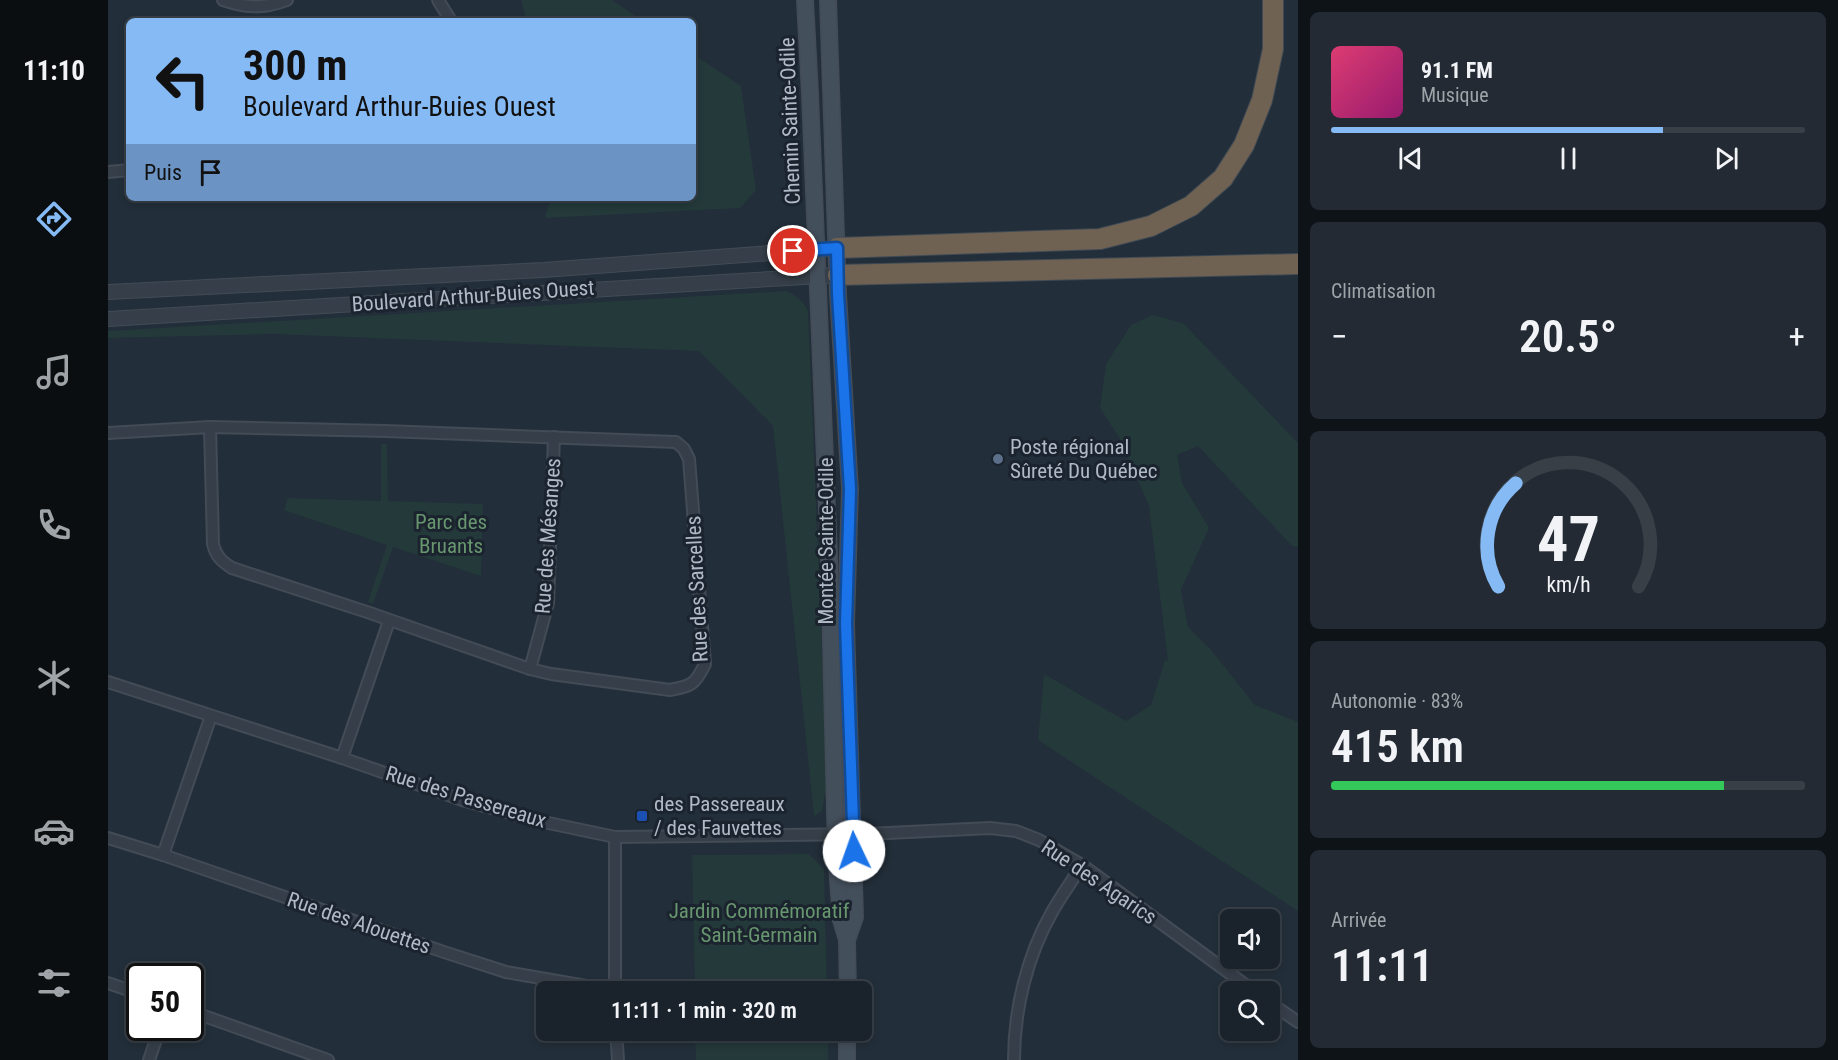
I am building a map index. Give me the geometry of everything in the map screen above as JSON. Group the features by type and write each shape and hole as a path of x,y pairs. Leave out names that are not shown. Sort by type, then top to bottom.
{"highway":[{"path":"837,248 1100,239 1151,226 1191,206 1223,178 1244,145 1262,100 1273,49 1273,0"},
{"path":"838,275 1298,264"}],"main road":[{"name":"Chemin Sainte-Odile","path":"805,0 817,275"},
{"name":"Chemin Sainte-Odile","path":"828,0 837,248"},
{"name":"Montée Sainte-Odile","path":"837,248 850,489 846,624 855,917 847,940"},
{"name":"Montée Sainte-Odile","path":"817,275 829,557 836,834 841,920 847,940 848,981"},
{"path":"847,1041 847,1060"}],"street":[{"path":"223,0 243,7 265,7 287,0"},
{"path":"438,0 449,18"},
{"path":"108,172 126,170"},
{"name":"Boulevard Arthur-Buies Ouest","path":"108,292 544,270 837,248"},
{"name":"Boulevard Arthur-Buies Ouest","path":"108,319 838,275"},
{"name":"Rue des Sarcelles","path":"108,433 210,428 676,442 684,449 689,459 705,664 698,679 687,686 670,690 551,674 530,669 232,568 215,555 213,544 210,428"},
{"name":"Rue des Mésanges","path":"530,669 549,603 554,437"},
{"path":"342,758 389,621"},
{"name":"Rue des Passereaux","path":"108,682 342,758 462,800 539,821 615,837 836,834"},
{"path":"163,855 211,716"},
{"name":"Rue des Agarics","path":"836,834 990,828 1016,831 1039,840 1082,865 1240,981"},
{"path":"615,837 615,981"},
{"name":"Rue des Alouettes","path":"108,838 506,972 558,981"},
{"path":"1014,1060 1014,1035 1019,1008 1036,947 1051,913 1082,865"},
{"path":"108,983 126,989"},
{"path":"1280,1010 1298,1022"},
{"path":"204,1016 328,1060"},
{"path":"149,1060 156,1041"},
{"path":"617,1041 618,1060"}],"green space":[{"path":"521,0 612,0 639,18 527,18"},
{"path":"696,56 741,86 756,190 740,208 545,218 550,201 696,201"},
{"path":"786,291 799,299 808,311 828,793 825,794 822,811 814,816 773,426 699,351 273,334 108,338 108,331"},
{"path":"1152,315 1183,323 1298,443 1298,547 1292,546 1198,446 1177,455 1182,483 1209,528 1181,590 1188,627 1212,651 1255,705 1298,722 1298,911 1038,740 1044,674 1126,721 1151,705 1165,660 1168,661 1149,506 1120,439 1100,408 1106,364 1131,325"},
{"name":"Parc des Bruants","path":"381,444 387,444 388,501 483,504 481,576 393,547 373,604 368,602 387,545 284,510 288,498 381,501"},
{"name":"Jardin Commémoratif Saint-Germain","path":"809,854 824,869 827,981 695,981 692,855"},
{"path":"695,1041 828,1041 828,1060 696,1060"}],"place":[{"name":"Poste régional Sûreté Du Québec","path":"998,459"},
{"name":"des Passereaux / des Fauvettes","path":"642,816"}],"route":[{"path":"793,251 837,248 850,489 846,624 854,851"}]}
